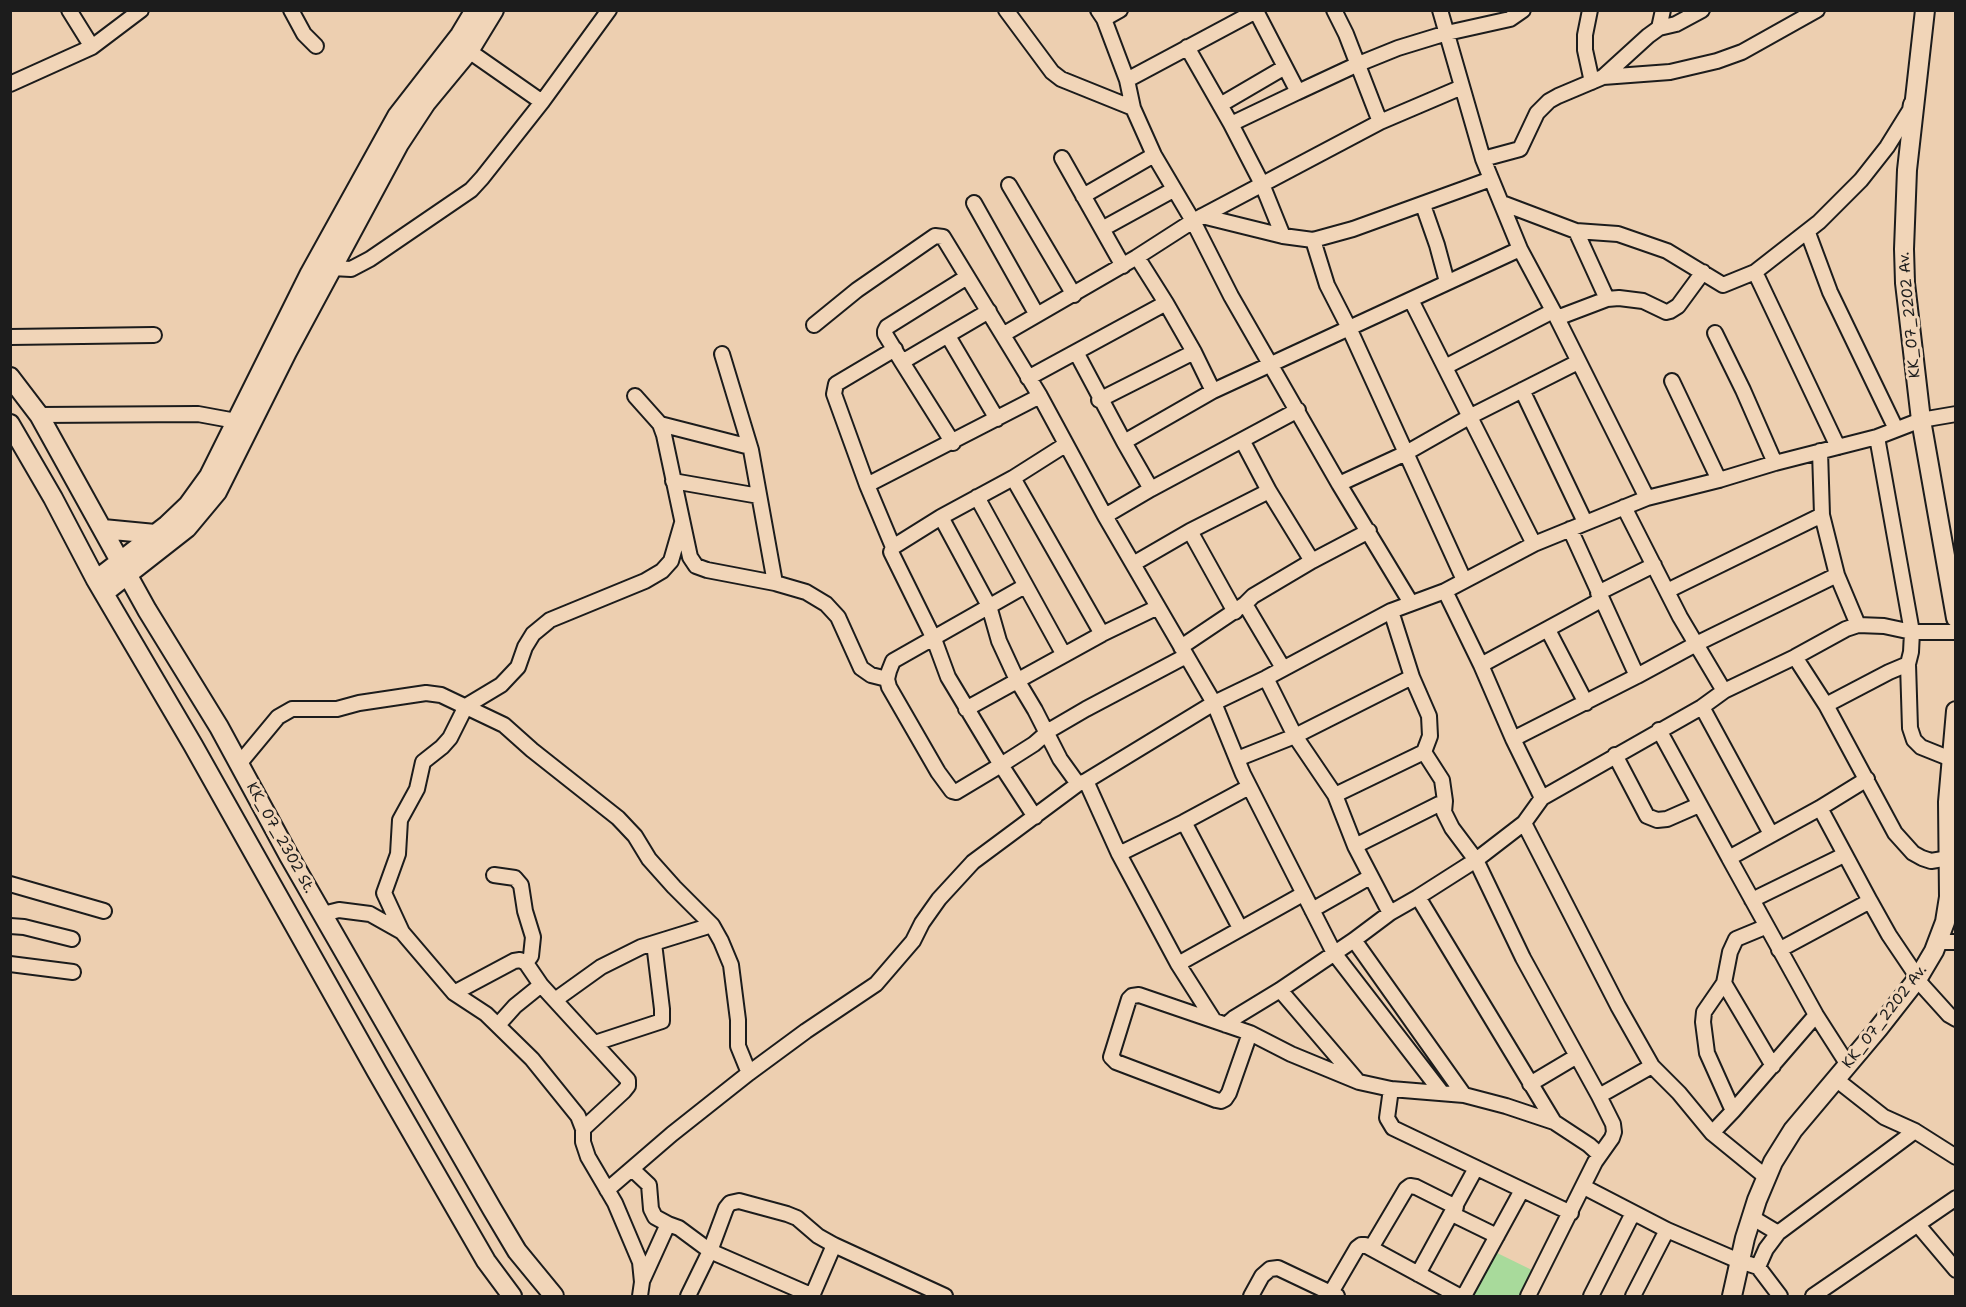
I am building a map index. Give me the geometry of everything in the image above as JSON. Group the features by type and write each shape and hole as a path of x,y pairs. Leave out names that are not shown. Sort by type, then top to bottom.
{"main road":[{"path":"100,587 125,568 154,554 188,528 217,492 251,405 310,273 397,116 453,44 475,10"},
{"path":"125,568 154,534 167,525 194,498 209,476 236,421 251,405 332,268 406,133 426,103 469,51 494,10"},
{"name":"KK_07_2202 Av.","path":"1925,10 1907,170 1905,283 1924,420 1956,618"},
{"path":"1935,10 1911,259 1924,420 1956,598"},
{"name":"KK_07_2302 St.","path":"10,377 39,415 151,617 219,728 517,1251 554,1296"},
{"name":"KK_07_2302 St.","path":"10,424 53,498 100,587 193,745 377,1072 486,1261 512,1296"},
{"path":"103,529 154,534"},
{"path":"151,617 145,581 147,569 154,554"},
{"name":"KK_07_2202 Av.","path":"1748,1264 1748,1229 1773,1162 1793,1130 1920,981 1945,922 1949,897 1948,802 1956,711"},
{"path":"1739,1296 1758,1221 1779,1166 1798,1138 1950,942 1953,758"},
{"path":"1732,1296 1748,1264"}],"street":[{"path":"69,10 92,47"},
{"path":"291,10 304,34 316,46"},
{"path":"332,268 351,269 370,260 471,190 483,178 542,102 609,10"},
{"path":"1006,10 1052,72 1061,79 1133,108"},
{"path":"1120,10 1101,15 1127,80 1133,108 1154,155 1173,190 1198,219 1230,296 1411,603"},
{"path":"1334,10 1346,34 1356,65 1380,122"},
{"path":"1440,10 1483,159 1520,249 1647,498"},
{"path":"1232,124 1356,65 1398,48 1447,33 1510,19 1523,10"},
{"path":"1590,10 1585,35 1585,50 1598,79"},
{"path":"1659,28 1663,10"},
{"path":"1598,79 1659,28 1676,24 1702,10"},
{"path":"1483,159 1520,148 1542,106 1558,96 1598,79 1670,72 1717,61 1742,52 1817,10"},
{"path":"1127,80 1256,11 1298,92"},
{"path":"10,84 92,47 138,12"},
{"path":"1502,203 1576,231 1618,234 1667,251 1723,285 1755,272 1808,233 1861,180 1887,147 1910,110 1920,46"},
{"path":"1187,47 1232,124 1262,184 1283,236"},
{"path":"469,51 542,102"},
{"path":"1220,105 1285,67"},
{"path":"1004,334 1123,266 1198,219 1262,184 1380,122 1462,87"},
{"path":"1083,196 1154,155"},
{"path":"1062,158 1123,266"},
{"path":"1198,219 1313,240 1353,229 1491,179"},
{"path":"1009,185 1074,295"},
{"path":"1102,229 1173,190"},
{"path":"974,203 1037,315"},
{"path":"1423,205 1447,282"},
{"path":"1576,231 1607,299"},
{"path":"1808,233 1830,292 1896,429"},
{"path":"814,325 857,290 936,236 943,237 1004,334 1105,516 1214,703 1249,787 1334,953 1442,1093"},
{"path":"1313,240 1327,285 1349,328 1464,580"},
{"path":"1124,442 1213,391 1520,249"},
{"path":"1137,257 1194,352 1213,391"},
{"path":"1445,367 1555,314 1607,299 1643,301 1666,312 1670,311 1678,306 1703,272"},
{"path":"1755,272 1838,447"},
{"path":"952,443 885,334 887,327 967,277"},
{"path":"1411,300 1534,544"},
{"path":"1028,378 1166,303"},
{"path":"902,362 989,311"},
{"path":"1715,333 1775,463"},
{"path":"10,336 154,335"},
{"path":"948,336 997,418"},
{"path":"894,349 836,384 834,394 867,485 893,547 891,552 934,639 948,677 1035,817"},
{"path":"1076,352 1100,400 1151,489"},
{"path":"1100,400 1194,352"},
{"path":"722,354 750,447 775,584"},
{"path":"1339,484 1406,453 1471,416 1578,362"},
{"path":"1672,381 1719,480"},
{"path":"1522,390 1585,522"},
{"path":"635,396 660,424 664,435 690,557 696,566 806,592 826,604 838,617 861,668 871,675 887,679"},
{"path":"867,485 1040,396"},
{"path":"1105,516 1298,410"},
{"path":"39,415 198,414 236,421"},
{"path":"607,1190 672,1134 749,1073 806,1030 876,984 906,949 921,923 973,862 1082,782 1214,703 1391,611 1445,591 1534,544 1585,522 1647,498 1877,437 1924,420 1956,414"},
{"path":"660,424 750,447"},
{"path":"1877,437 1912,632 1908,664 1910,728 1914,740 1921,747 1953,758"},
{"path":"1242,440 1269,491 1311,561"},
{"path":"893,547 1013,478 1065,445"},
{"path":"1820,451 1822,515 1837,575 1858,625"},
{"path":"1013,478 1102,634"},
{"path":"673,481 759,496"},
{"path":"1133,564 1190,531 1269,491"},
{"path":"977,497 1064,655"},
{"path":"1624,507 1666,591 1724,691"},
{"path":"1666,591 1822,515"},
{"path":"941,518 989,606 999,640 1017,680 1060,759 1082,782 1178,964 1220,1022"},
{"path":"640,1296 642,1282 640,1262 615,1203 588,1157 578,1116 532,1059 498,1025 486,1014 454,993 402,932 384,893 398,854 400,820 417,789 423,762 450,738 466,706 501,685 518,667 525,647 533,634 550,620 645,581 662,571 671,561 682,523"},
{"path":"1570,529 1637,676"},
{"path":"1190,531 1282,668"},
{"path":"1025,586 893,662 887,679 889,687 948,788 956,792 1034,744 1046,733 1184,652 1253,596 1311,561 1369,531"},
{"path":"1481,665 1548,630 1600,596 1654,565"},
{"path":"1513,739 1696,644 1837,575"},
{"path":"1445,591 1542,798"},
{"path":"966,709 1102,634 1158,607"},
{"path":"1335,795 1424,752 1430,736 1429,716 1412,677 1391,611"},
{"path":"1220,1022 1234,1017 1280,990 1390,913 1476,860 1524,823 1542,798 1702,707 1724,691 1858,625 1884,626 1912,632 1956,632"},
{"path":"1548,630 1586,703"},
{"path":"1795,657 1826,705 1895,833 1913,853 1931,861 1949,858"},
{"path":"1826,705 1908,664"},
{"path":"1237,759 1295,736 1412,677"},
{"path":"1266,678 1295,736 1335,795 1355,846 1390,913"},
{"path":"239,764 278,717 292,709 337,709 359,703 426,693 441,695 504,725 618,818 635,836 655,866 712,925 731,965 738,1020 738,1046 749,1073"},
{"path":"1702,707 1771,834"},
{"path":"1659,730 1765,927 1816,1016 1848,1065"},
{"path":"1424,752 1442,780 1444,812 1452,828 1476,860 1523,958 1613,1124 1614,1132 1528,1296"},
{"path":"1615,755 1647,816 1657,820 1667,819 1699,805"},
{"path":"1729,858 1820,808 1867,779"},
{"path":"1119,854 1249,787"},
{"path":"1355,846 1445,801"},
{"path":"1820,808 1889,934 1920,981 1949,1015 1956,1019"},
{"path":"1184,822 1240,928"},
{"path":"1524,823 1618,1006 1652,1066 1679,1093 1712,1133 1766,1177"},
{"path":"1752,900 1844,855"},
{"path":"494,876 515,878 521,885 525,911 533,937 531,956 526,963"},
{"path":"1312,909 1370,877"},
{"path":"10,884 104,911"},
{"path":"1178,964 1303,894"},
{"path":"1418,897 1554,1122"},
{"path":"1779,950 1870,901"},
{"path":"323,914 339,910 370,914 402,932"},
{"path":"555,1000 601,967 654,943 712,925"},
{"path":"10,926 24,927 72,939"},
{"path":"1733,1111 1707,1053 1704,1012 1724,983 1730,952 1736,939 1765,927"},
{"path":"1354,940 1464,1095"},
{"path":"595,1043 662,1021 654,943"},
{"path":"454,993 514,961 520,960 526,963 541,985 628,1080 628,1086 583,1129"},
{"path":"10,964 73,972"},
{"path":"1724,983 1773,1066"},
{"path":"498,1025 515,1006 541,985"},
{"path":"1280,990 1359,1082"},
{"path":"1251,1033 1230,1093 1221,1101 1112,1060 1112,1052 1129,999 1138,995 1251,1033 1291,1054 1359,1082 1391,1089 1464,1095 1554,1122 1600,1155"},
{"path":"1712,1133 1816,1016"},
{"path":"1530,1084 1577,1056"},
{"path":"1599,1096 1652,1066"},
{"path":"1842,1084 1884,1117 1915,1131 1956,1157"},
{"path":"1391,1089 1387,1118 1393,1128 1571,1213"},
{"path":"1748,1264 1766,1250 1778,1233 1915,1131"},
{"path":"1418,1274 1476,1168"},
{"path":"632,1169 649,1185 651,1209 655,1217 679,1228 710,1251 812,1296 834,1245"},
{"path":"1371,1248 1410,1186 1497,1236"},
{"path":"1584,1187 1667,1230 1748,1264 1780,1296"},
{"path":"1251,1296 1262,1276 1270,1269 1278,1268 1332,1295 1357,1248 1361,1245 1371,1248 1418,1274 1443,1293 1462,1296 1521,1190"},
{"path":"1814,1296 1956,1198"},
{"path":"688,1296 710,1251 726,1208 730,1203 739,1202 797,1218 818,1236 834,1245 931,1293 945,1296"},
{"path":"1592,1296 1633,1213"},
{"path":"1758,1221 1778,1233"},
{"path":"642,1282 668,1224"},
{"path":"1918,1225 1956,1270"},
{"path":"1633,1296 1667,1230"}],"green space":[{"path":"1489,1249 1540,1274 1528,1296 1464,1296"}]}
